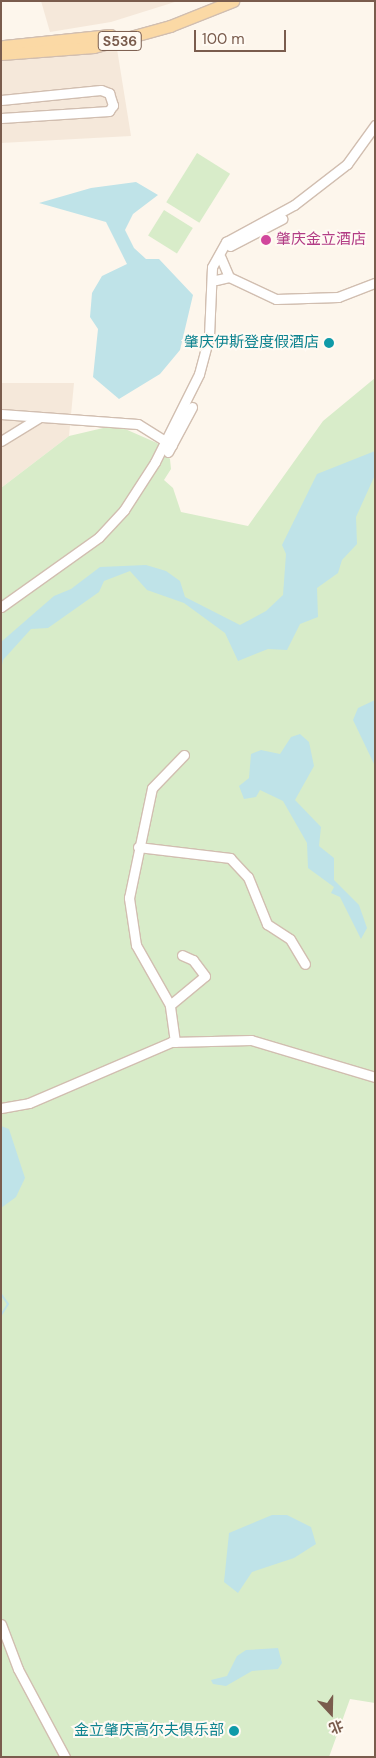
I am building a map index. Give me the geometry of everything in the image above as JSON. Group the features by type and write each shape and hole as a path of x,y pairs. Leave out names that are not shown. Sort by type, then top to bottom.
{"main road":[{"name":"S536","path":"1,46 104,37 216,1"},
{"name":"S536","path":"1,54 94,47 170,26 232,1"}],"street":[{"path":"1,100 101,90 110,94 114,105 109,111 1,118"},
{"path":"1,607 99,536 124,510 169,444 191,397 206,353 216,255 238,233 281,214 347,164 375,125"},
{"path":"1,614 100,543 122,521 169,444 208,366 216,321 216,280 222,258 234,242 280,220 343,173 375,135"},
{"path":"222,258 229,277"},
{"path":"216,280 229,277 276,299 338,297 375,283"},
{"path":"1,414 138,424 169,444"},
{"path":"1,441 40,416"},
{"path":"175,1042 170,1005 140,958 130,921 131,874 152,788 184,755"},
{"path":"138,847 230,858 248,877 267,924 294,944 305,964"},
{"path":"170,1005 205,976 193,960 182,955"},
{"path":"1,1108 30,1103 175,1042 250,1040 375,1076"},
{"path":"1,1624 18,1669 65,1757"}],"shaded area":[{"path":"41,1 178,1 111,22 50,32"},
{"path":"117,49 131,136 1,143 1,60"},
{"path":"1,383 74,383 69,436 1,488"}],"green space":[{"path":"197,153 230,174 199,223 166,202"},
{"path":"164,210 193,228 177,253 148,235"},
{"path":"375,378 375,1703 350,1699 329,1757 1,1757 1,488 69,436 116,425 157,443 170,459 171,469 164,480 173,488 181,512 248,526 323,421"}],"water":[{"path":"136,182 158,195 133,214 125,230 134,248 146,259 159,259 193,295 180,350 160,374 119,399 93,377 98,329 90,317 92,293 102,276 127,264 106,222 39,203 91,188"},
{"path":"375,451 375,475 356,517 357,544 342,560 338,573 317,588 318,617 300,624 287,650 268,649 238,661 225,633 184,603 147,590 130,571 104,581 99,592 48,628 31,629 3,660 1,670 1,642 54,596 71,589 100,567 146,565 166,571 180,581 185,597 240,625 266,611 283,595 286,554 282,545 317,474"},
{"path":"375,700 375,766 353,720 358,708"},
{"path":"300,734 309,742 314,766 295,800 321,827 319,846 334,858 334,880 359,905 367,928 361,939 340,897 331,893 334,887 308,868 307,843 283,801 260,790 256,797 244,799 239,786 249,778 251,754 261,750 280,754 291,737"},
{"path":"1,1126 9,1129 25,1178 16,1197 1,1208"},
{"path":"272,1515 287,1515 311,1527 316,1544 294,1558 252,1572 238,1593 224,1582 229,1533"},
{"path":"278,1648 282,1663 278,1669 252,1671 226,1686 213,1684 211,1680 227,1676 237,1656 246,1650"}],"waterway":[{"path":"1,1294 8,1304 1,1315"}],"place":[{"name":"肇庆金立酒店","path":"266,240"},
{"name":"肇庆伊斯登度假酒店","path":"329,343"},
{"name":"金立肇庆高尔夫俱乐部","path":"234,1731"}]}
